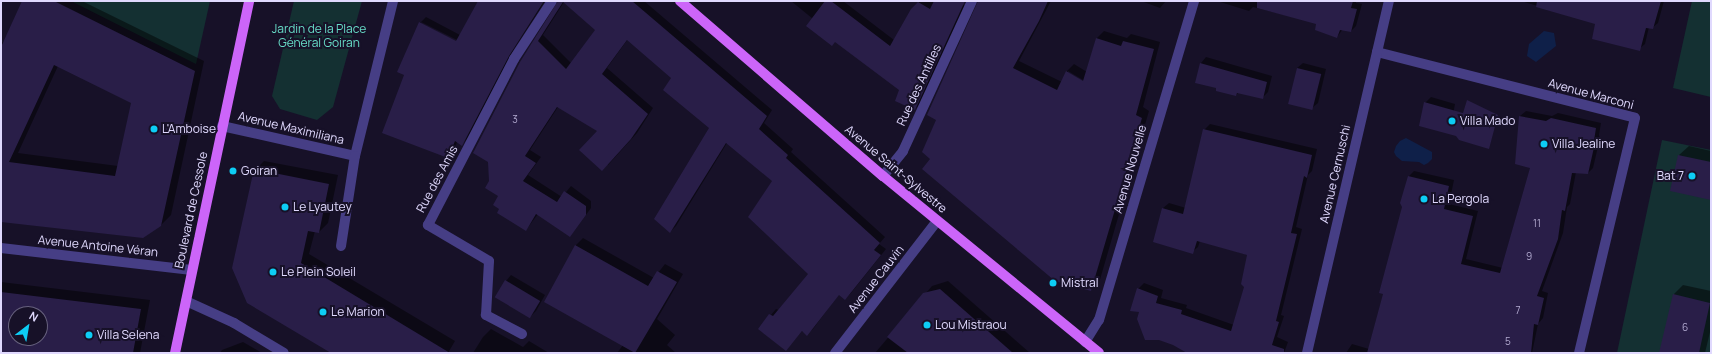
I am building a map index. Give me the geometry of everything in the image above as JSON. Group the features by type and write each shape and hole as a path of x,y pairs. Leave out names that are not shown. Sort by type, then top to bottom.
{"main road":[{"name":"Boulevard de Cessole","path":"175,353 249,1"},
{"name":"Avenue Saint-Sylvestre","path":"680,1 937,221 1099,353"}],"street":[{"name":"Avenue Maximiliana","path":"341,246 355,156 393,1"},
{"name":"Rue des Amis","path":"522,334 486,315 489,261 428,225 514,59 552,1"},
{"name":"Rue des Antilles","path":"884,176 903,151 972,1"},
{"name":"Avenue Nouvelle","path":"1085,342 1099,320 1194,1"},
{"name":"Avenue Cernuschi","path":"1307,353 1389,1"},
{"name":"Avenue Marconi","path":"1377,52 1635,118 1579,353"},
{"name":"Avenue Maximiliana","path":"222,126 355,156"},
{"name":"Avenue Cauvin","path":"834,353 937,221"},
{"name":"Avenue Antoine Véran","path":"1,248 192,270"},
{"path":"186,301 234,323 284,353"}],"green space":[{"path":"71,1 210,1 196,64"},
{"name":"Jardin de la Place Général Goiran","path":"294,1 362,1 333,107 317,120 280,109 272,96"},
{"path":"1692,1 1711,1 1711,97 1673,88"},
{"path":"1662,140 1711,150 1711,353 1617,353"}],"water":[{"path":"1544,31 1554,33 1556,46 1536,62 1527,56 1529,44"},
{"path":"1406,138 1432,152 1432,159 1424,165 1419,162 1402,161 1394,152 1400,141"}],"building":[{"name":"L'Amboise","path":"22,1 54,1 195,71 161,226 143,238 1,222 1,47","holes":["54,65 131,103 115,176 9,162"]},
{"path":"478,1 544,1 509,56 462,146 455,141 448,158 382,133 404,75 397,72 419,22 456,41"},
{"path":"558,1 632,1 767,116 759,129 788,155 786,158 880,243 874,250 881,255 845,300 839,295 807,336 802,331 786,351 758,329 769,314 773,316 808,274 748,217 772,181 726,143 670,233 654,219 709,128 663,90 671,78 627,40 602,74 648,114 631,139 602,171 579,150 597,131 557,107 525,156 536,163 523,181 557,202 564,191 586,206 586,215 570,237 536,214 526,231 497,213 499,209 493,205 498,196 485,188 489,181 488,162 473,153 520,62","holes":["563,2 595,30 566,69 538,41"]},
{"path":"825,1 831,1 890,46 911,9 918,2 930,9 934,1 965,1 915,110 895,101 899,90 835,42 832,46 806,26"},
{"path":"978,1 1048,1 1039,21 1013,68 1057,90 1066,71 1083,81 1096,38 1121,46 1123,41 1154,49 1136,115 1142,118 1091,291 1055,281 922,169 930,159 922,152 936,120 927,115"},
{"path":"1257,1 1353,1 1351,8 1357,9 1351,32 1340,30 1337,38 1315,30 1316,24 1257,8"},
{"path":"1537,1 1661,1 1653,29 1646,28 1640,51 1592,39 1595,24 1536,7"},
{"path":"1200,63 1267,82 1263,99 1237,93 1236,96 1216,91 1216,88 1195,83"},
{"path":"1297,68 1321,74 1312,110 1288,104"},
{"name":"Villa Mado","path":"1467,100 1498,115 1489,149 1459,140 1456,136 1419,126 1424,102 1463,113"},
{"path":"1519,116 1546,121 1551,118 1596,128 1595,143 1588,174 1572,173 1565,211 1562,210 1558,239 1537,296 1544,298 1538,325 1534,324 1531,353 1367,353 1383,294 1379,293 1402,207 1400,203 1408,176 1449,186 1444,209 1473,216 1461,264 1500,273 1530,168 1515,164"},
{"path":"1203,129 1312,155 1307,178 1304,176 1291,233 1297,234 1276,321 1279,322 1272,345 1284,349 1284,353 1187,353 1173,345 1159,340 1145,340 1137,319 1139,312 1130,311 1137,288 1158,296 1156,303 1182,310 1181,314 1231,331 1244,287 1241,284 1247,255 1197,241 1193,254 1153,242 1162,208 1183,214"},
{"name":"Bat 7","path":"1678,155 1711,162 1711,200 1670,191"},
{"path":"254,169 329,184 319,233 308,231 301,263 450,353 331,353 247,303 232,268"},
{"path":"575,245 648,286 657,271 677,282 635,353 544,302"},
{"path":"505,280 540,301 530,318 495,297"},
{"name":"Lou Mistraou","path":"940,289 1013,353 908,353 887,337 923,293"},
{"name":"Villa Selena","path":"1,292 141,309 133,353 1,353"},
{"path":"1673,294 1710,303 1699,353 1659,353"}],"place":[{"name":"Villa Mado","path":"1452,121"},
{"name":"L'Amboise","path":"154,129"},
{"name":"Villa Jealine","path":"1544,144"},
{"name":"Goiran","path":"233,171"},
{"name":"Bat 7","path":"1692,176"},
{"name":"La Pergola","path":"1424,199"},
{"name":"Le Lyautey","path":"285,207"},
{"name":"Le Plein Soleil","path":"273,272"},
{"name":"Mistral","path":"1053,283"},
{"name":"Le Marion","path":"323,312"},
{"name":"Lou Mistraou","path":"927,325"},
{"name":"Villa Selena","path":"89,335"}]}
